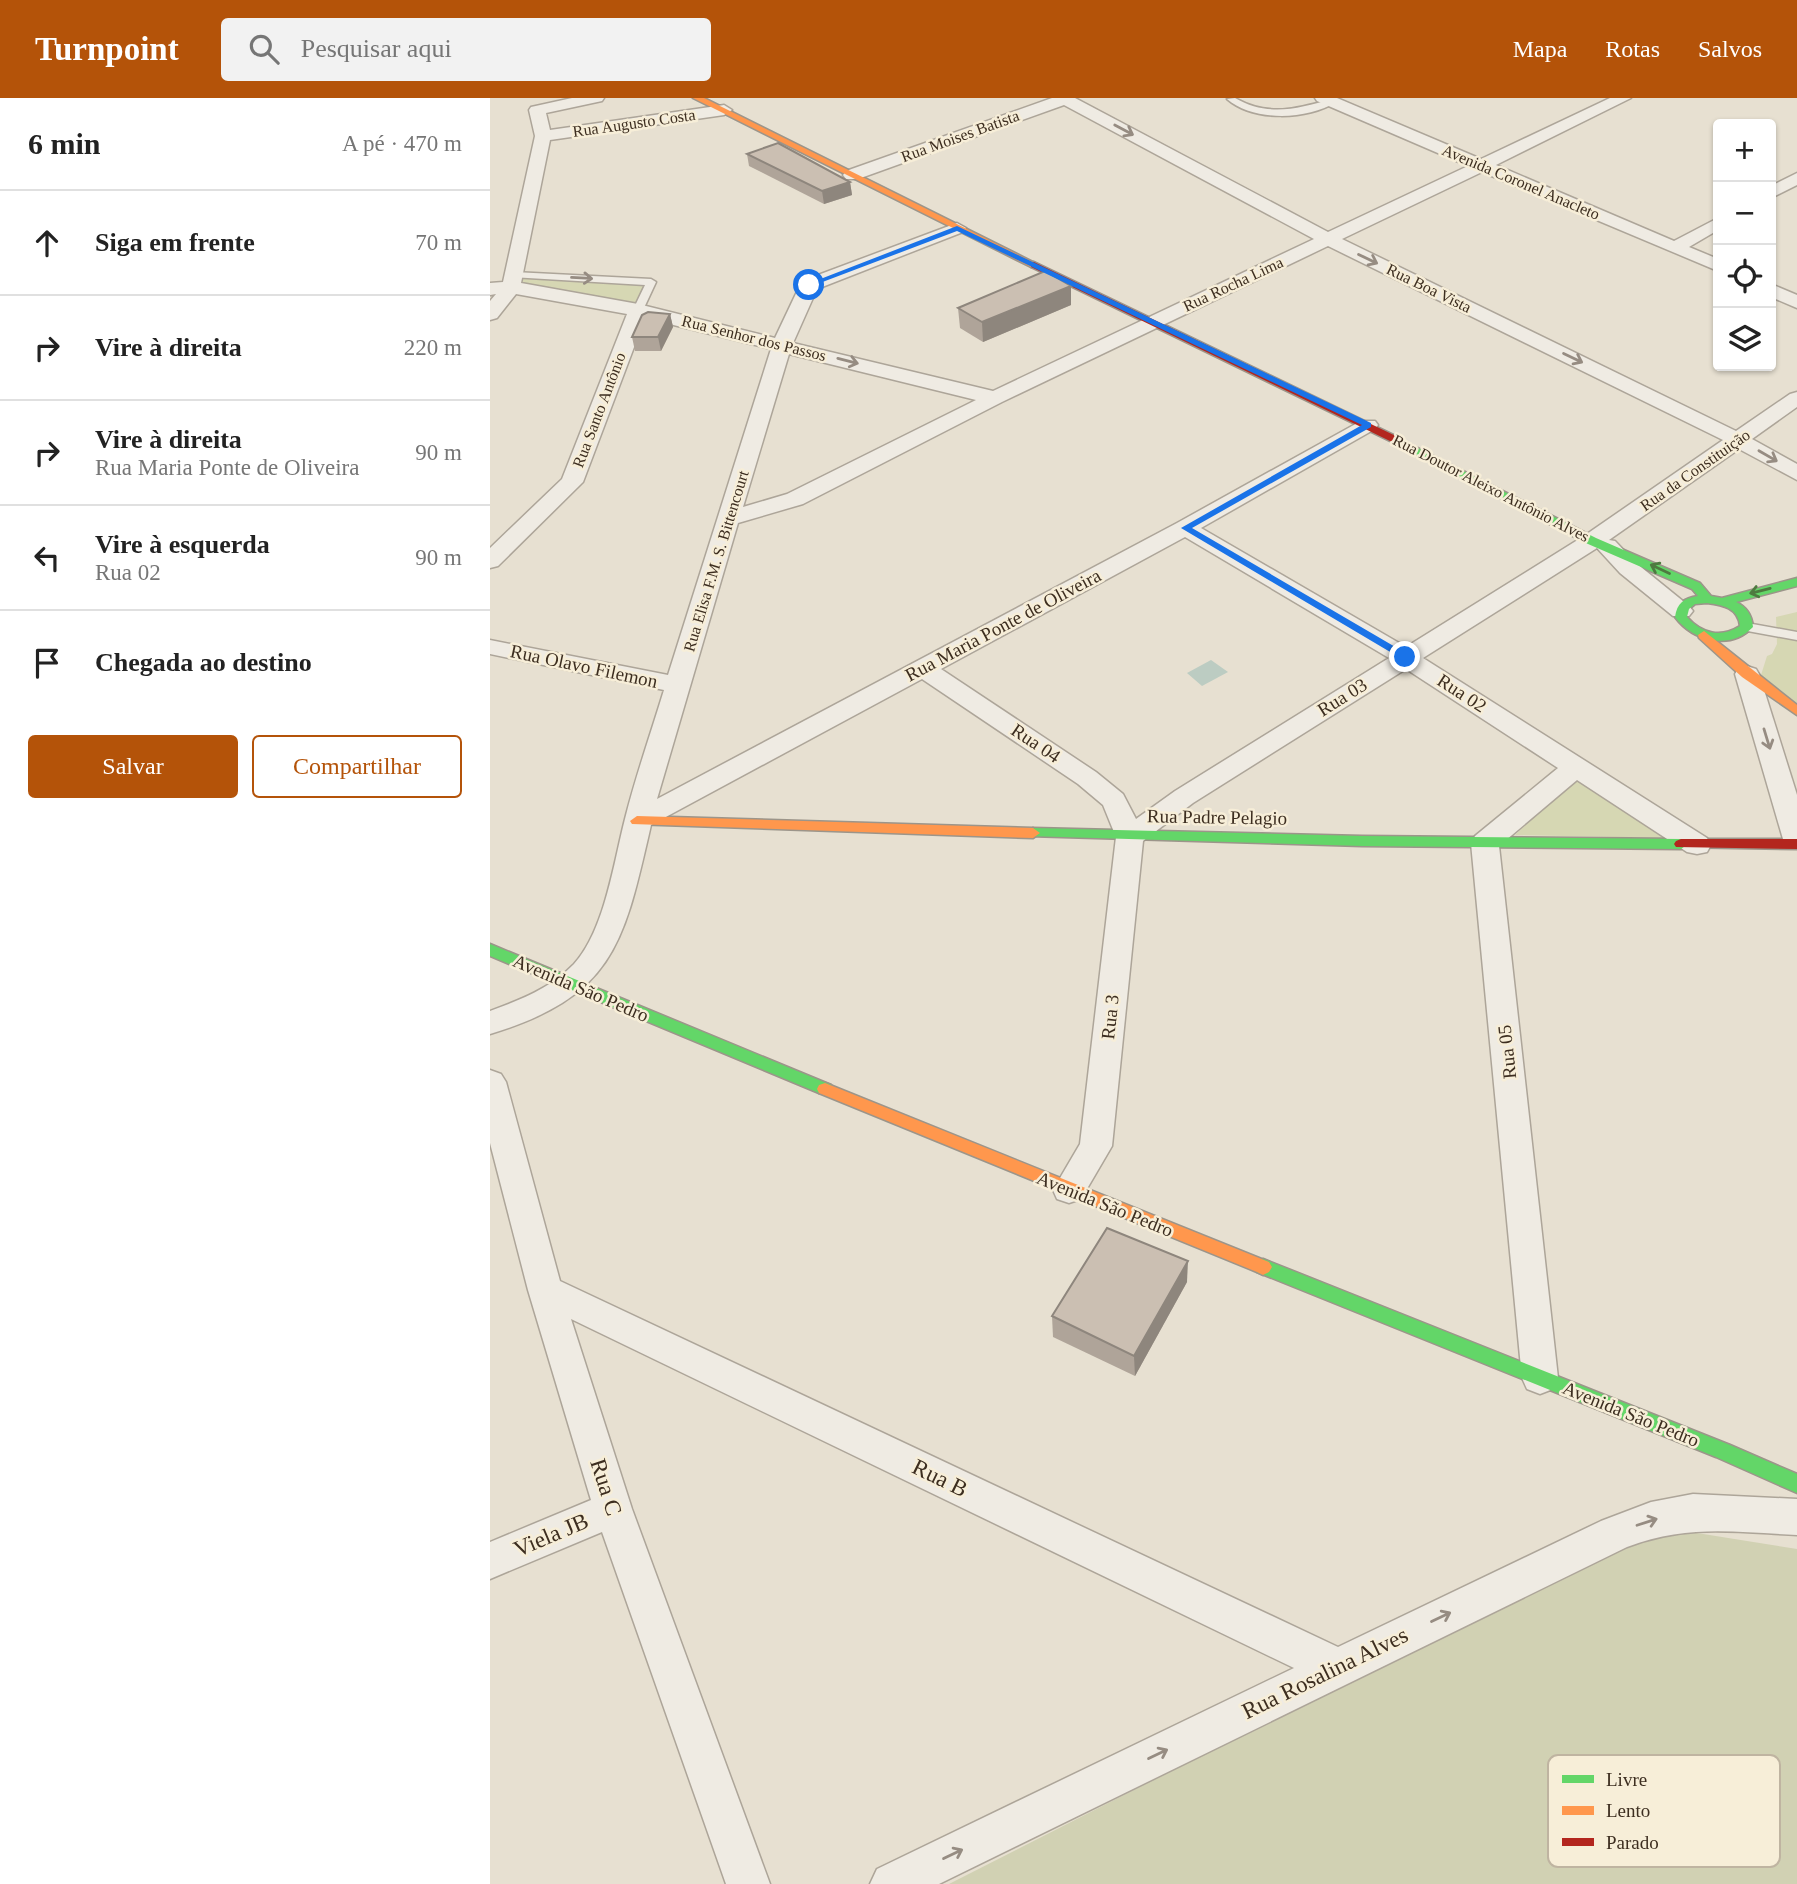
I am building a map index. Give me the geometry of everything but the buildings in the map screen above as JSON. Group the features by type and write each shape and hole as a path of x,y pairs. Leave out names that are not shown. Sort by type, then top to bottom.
{"street":[{"path":"490,314 512,281 543,136 532,107 596,98"},
{"name":"Rua Doutor Aleixo Antônio Alves","path":"697,98 957,228 1368,425 1599,543 1696,586 1716,600 1741,610 1748,622"},
{"name":"Rua Moises Batista","path":"852,175 1065,98"},
{"name":"Rua Boa Vista","path":"1065,98 1328,239 1739,440 1797,473"},
{"name":"Rua Rocha Lima","path":"728,519 795,499 995,398 1623,98"},
{"name":"Avenida Coronel Anacleto","path":"1328,100 1713,264"},
{"path":"1352,110 1370,102"},
{"name":"Rua Augusto Costa","path":"543,136 724,110"},
{"path":"1776,190 1797,178"},
{"path":"1676,247 1713,226"},
{"name":"Rua Elisa F.M. S. Bittencourt","path":"572,984 594,958 612,920 636,821 728,519 782,345 809,285 957,228"},
{"name":"Rua Senhor dos Passos","path":"490,289 512,281 995,398"},
{"path":"1776,292 1797,302"},
{"name":"Rua Santo Antônio","path":"490,561 572,482 638,310"},
{"name":"Rua da Constituição","path":"1599,543 1797,398"},
{"name":"Rua Maria Ponte de Oliveira","path":"636,821 1185,528 1368,425"},
{"name":"Rua 02","path":"1185,528 1405,657 1697,845"},
{"name":"Rua Doutor Aleixo Antônio Alves","path":"1599,543 1681,611"},
{"name":"Rua 03","path":"1130,837 1184,797 1405,657 1599,543"},
{"path":"1797,582 1716,600 1692,601 1681,611 1684,622 1704,635 1747,674 1797,711"},
{"path":"1704,635 1725,637 1748,622"},
{"path":"1748,622 1747,674 1797,841"},
{"name":"Rua Olavo Filemon","path":"490,647 678,685"},
{"name":"Rua 04","path":"923,668 1087,778 1114,800 1130,837"},
{"path":"1485,843 1576,767"},
{"name":"Rua Padre Pelagio","path":"636,821 1130,837 1697,845 1797,841"},
{"name":"Rua 3","path":"1069,1190 1096,1146 1130,837"},
{"name":"Rua 05","path":"1485,843 1540,1378"},
{"name":"Avenida São Pedro","path":"490,950 1069,1190 1723,1451 1797,1484"},
{"path":"490,1024 533,1006 572,984"},
{"name":"Rua C","path":"490,1083 545,1290 613,1509 748,1884"},
{"name":"Rua B","path":"545,1290 1335,1667"},
{"name":"Avenida São Pedro","path":"1723,1451 1755,1489 1784,1516"},
{"name":"Viela JB","path":"490,1561 613,1509"},
{"name":"Rua Rosalina Alves","path":"892,1884 1614,1534 1651,1520 1693,1513 1784,1516"}],"lane":[{"path":"1231,99 1254,111 1275,115 1300,112 1328,100"},
{"path":"512,281 651,282 638,310"},
{"path":"1748,622 1797,636"}],"green space":[{"path":"515,275 648,283 637,308 513,285"},
{"path":"1797,612 1797,703 1761,675 1767,656 1772,654 1777,644 1776,617"},
{"path":"1575,779 1669,838 1515,835"},
{"path":"1653,1526 1797,1549 1797,1884 949,1884"}],"shaded area":[{"path":"1211,660 1228,672 1202,686 1187,673"}],"traffic: fast":[{"path":"1396,440 1592,541 1696,586 1707,599"},
{"path":"1724,601 1797,582"},
{"path":"1707,599 1728,603 1739,609 1747,627 1730,636 1721,637 1712,637 1695,630 1681,617 1683,607 1692,601 1707,599"},
{"path":"1033,833 1362,841 1681,844"},
{"path":"490,950 825,1089"},
{"path":"1263,1267 1723,1451 1797,1484"}],"traffic: slow":[{"path":"697,98 1034,265"},
{"path":"1704,635 1747,674 1797,711"},
{"path":"637,821 1033,833"},
{"path":"825,1089 1263,1267"}],"traffic: jam":[{"path":"1034,265 1396,440"},
{"path":"1681,844 1797,844"}],"route":[{"path":"809,285 957,228 1368,425 1185,528 1405,657"}]}
